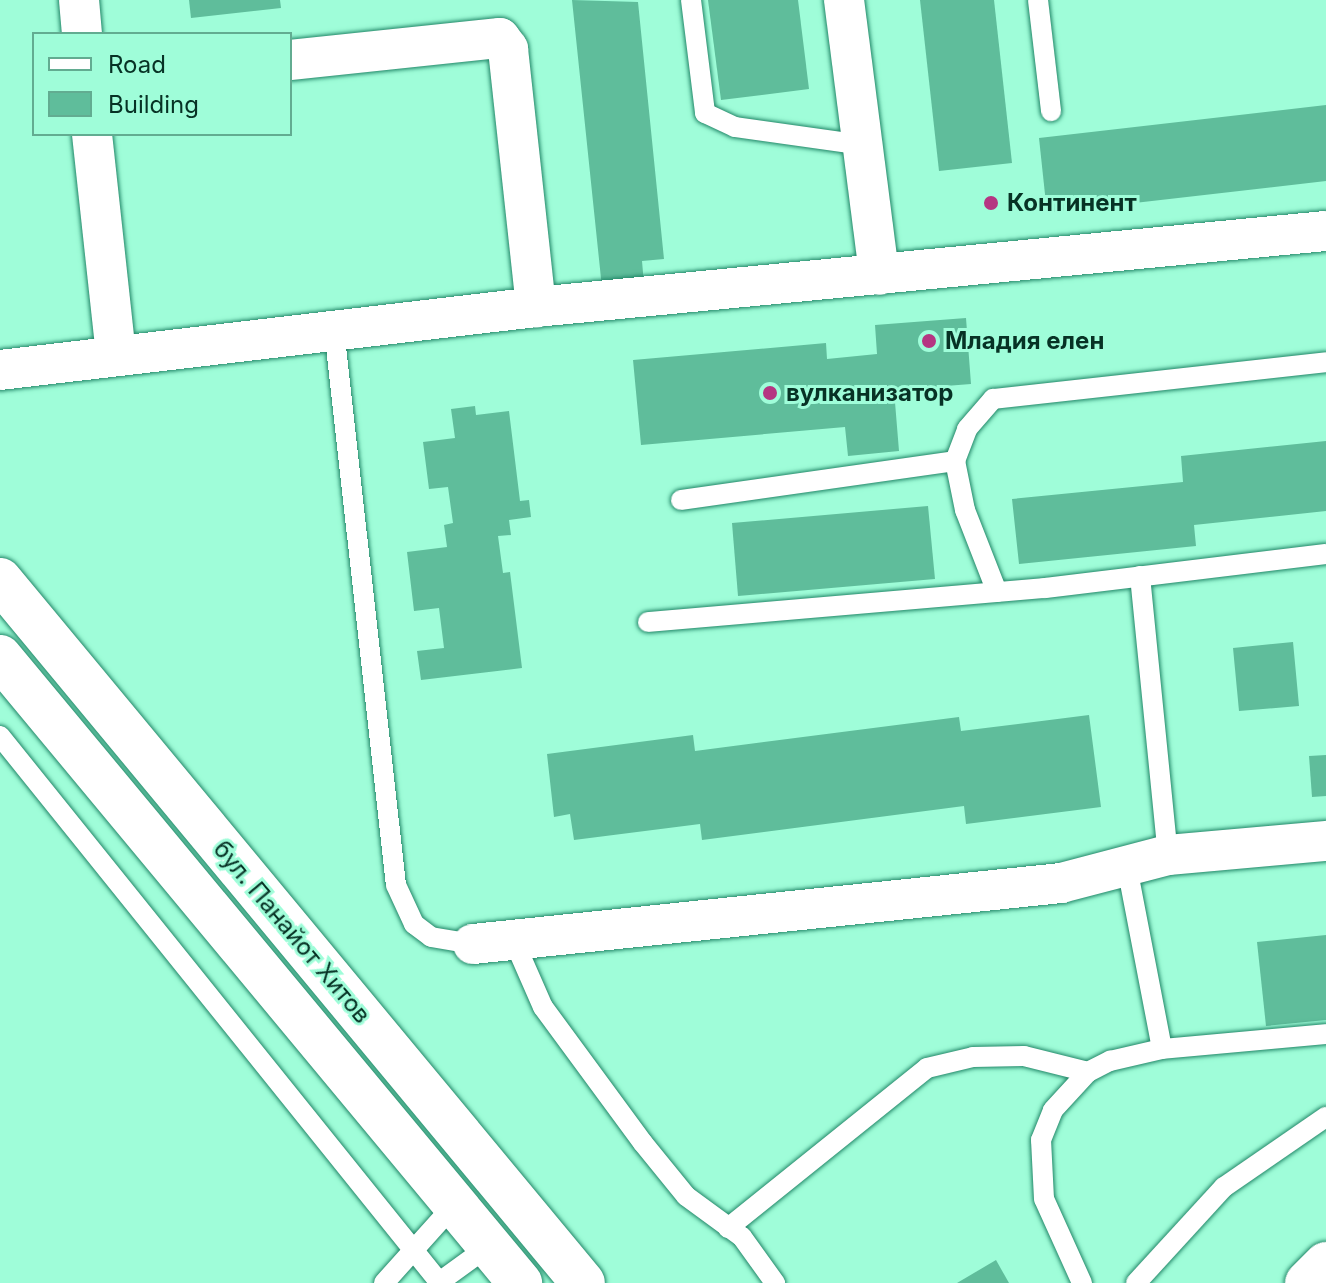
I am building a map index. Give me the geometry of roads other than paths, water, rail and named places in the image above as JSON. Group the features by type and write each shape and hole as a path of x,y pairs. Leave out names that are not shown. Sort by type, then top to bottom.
{"street":[{"path":"79,0 82,32"},
{"path":"844,0 879,275"},
{"path":"292,60 500,38 508,49 536,307"},
{"path":"92,136 116,356"},
{"path":"0,368 536,307 1326,231"},
{"name":"бул. Панайот Хитов","path":"0,580 583,1283"},
{"name":"бул. Панайот Хитов","path":"0,657 520,1283"},
{"path":"473,944 1061,883 1168,855 1326,841"},
{"path":"1307,1283 1326,1264"}],"lane":[{"path":"691,0 705,113 735,127 863,145"},
{"path":"1038,0 1051,111"},
{"path":"334,329 396,885 414,924 431,937 473,944"},
{"path":"997,592 965,510 955,461 967,429 993,399 1326,362"},
{"path":"681,500 955,461"},
{"path":"648,622 997,592 1326,554"},
{"path":"1140,576 1168,855"},
{"path":"0,736 439,1283 489,1246"},
{"path":"1127,867 1162,1049"},
{"path":"514,941 543,1007 643,1143 686,1196 728,1228 775,1283"},
{"path":"1082,1283 1044,1199 1039,1173 1041,1140 1053,1110 1088,1072 1110,1061 1162,1049 1326,1034"},
{"path":"728,1228 927,1068 973,1057 1024,1056 1088,1072"},
{"path":"1136,1283 1224,1187 1326,1117"},
{"path":"384,1283 455,1204"}],"place":[{"name":"Континент","path":"991,203"},
{"name":"Младия елен","path":"929,341"},
{"name":"вулканизатор","path":"770,393"}]}
